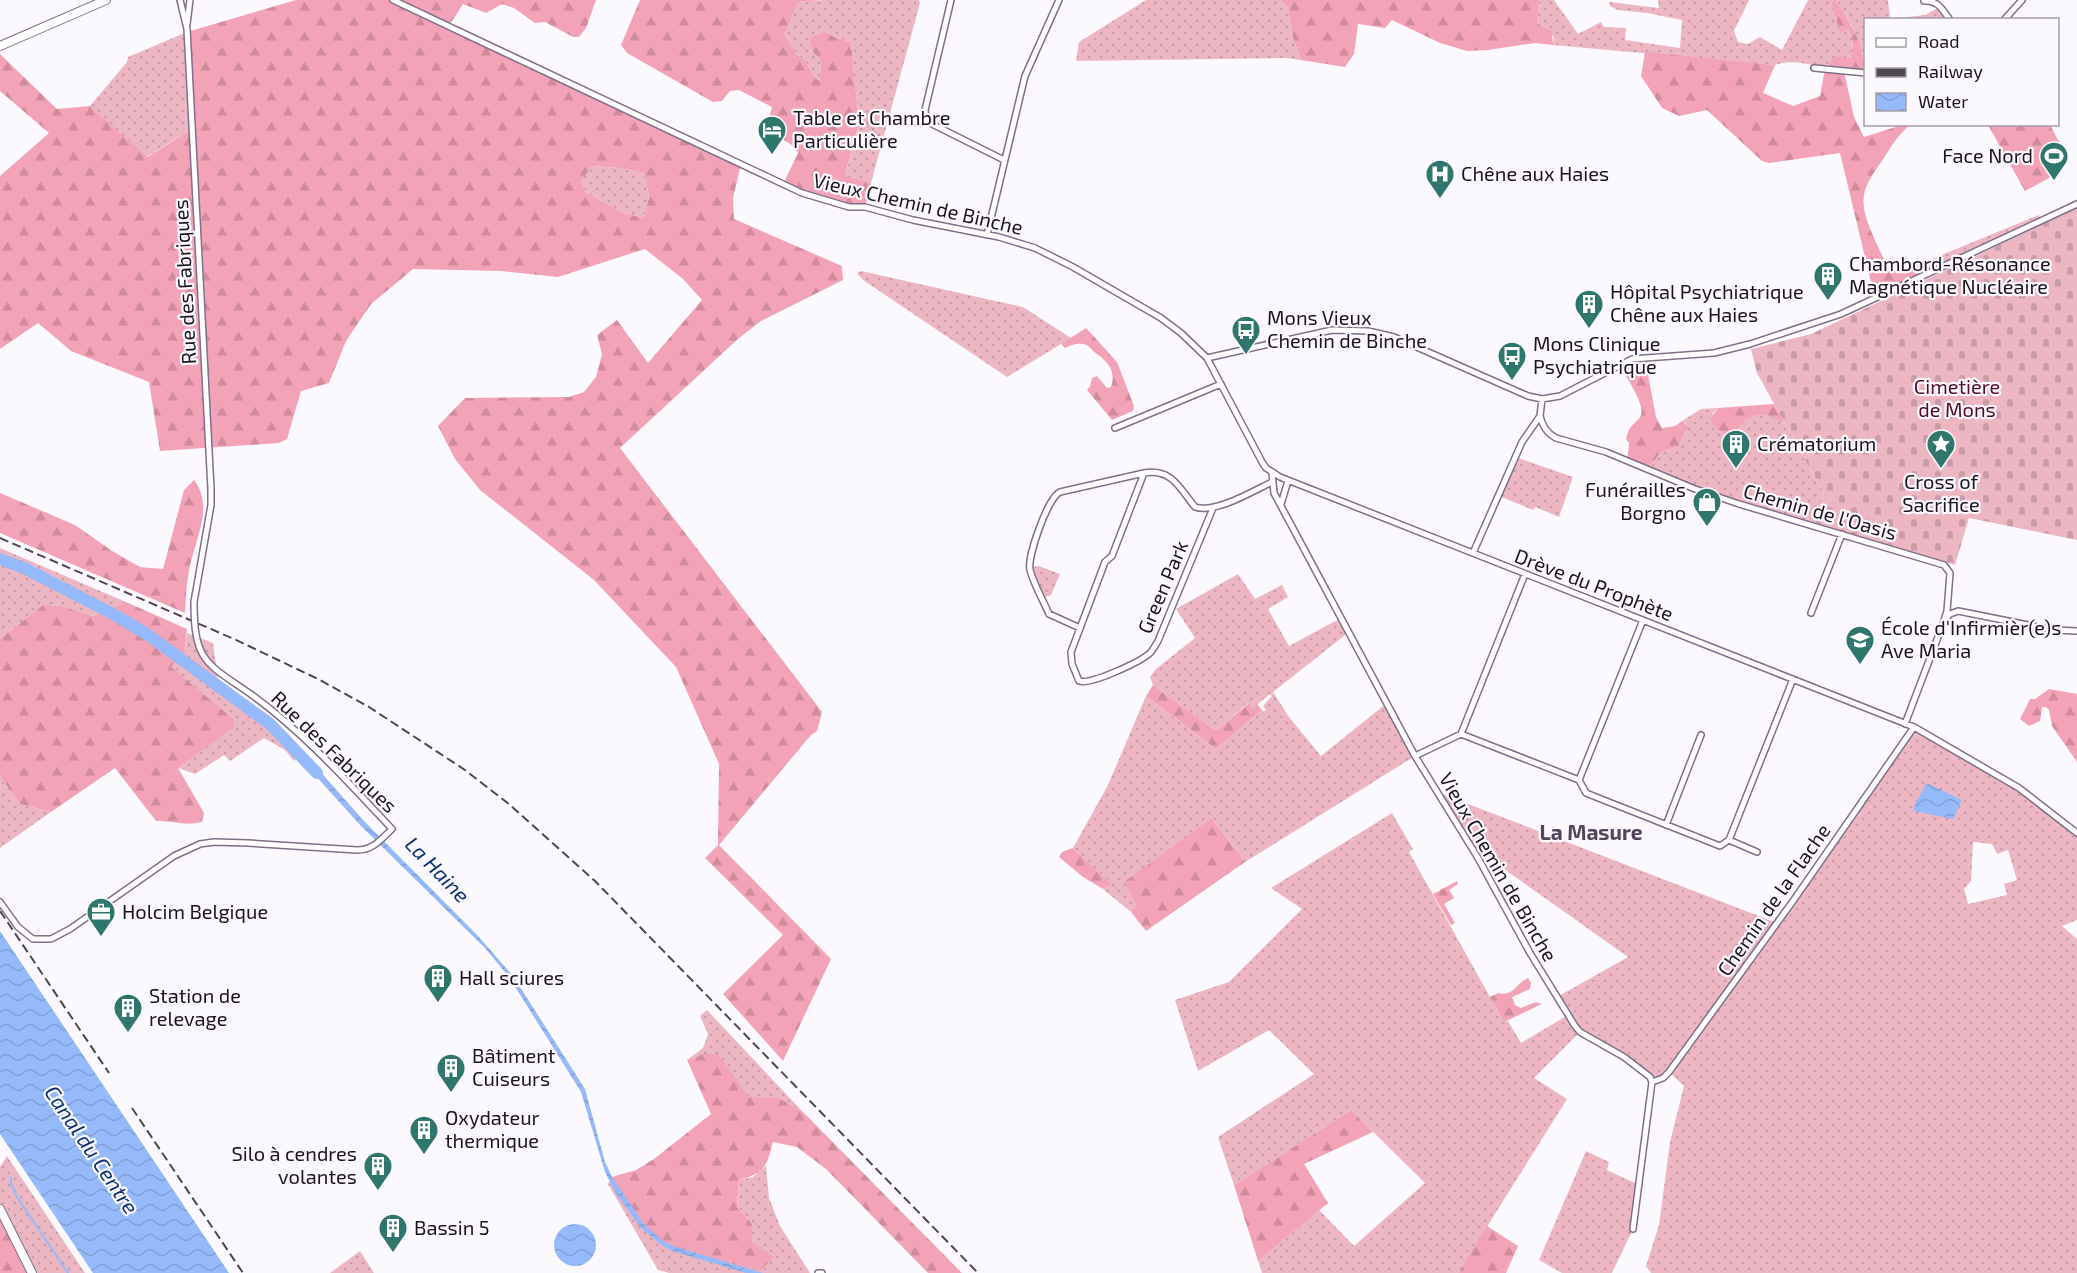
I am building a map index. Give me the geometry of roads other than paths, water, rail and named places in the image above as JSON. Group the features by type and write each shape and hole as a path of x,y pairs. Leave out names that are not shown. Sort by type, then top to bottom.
{"main road":[{"path":"0,46 106,0"},
{"path":"0,1209 32,1273"}],"street":[{"name":"Rue des Fabriques","path":"180,0 187,28"},
{"name":"Rue des Fabriques","path":"0,902 18,927 33,939 51,939 70,929 174,856 200,844 248,843 357,850 374,846 392,829 308,742 271,709 210,664 201,654 195,636 194,602 211,505 211,489 187,28 190,0"},
{"name":"Vieux Chemin de Binche","path":"393,0 802,193 849,207 865,207 1035,248 1073,267 1161,318 1181,333 1208,358 1262,462 1272,473 1274,493 1415,756 1478,858 1530,953 1575,1026 1580,1032 1639,1067 1652,1082"},
{"path":"951,0 925,110 926,118 932,124 1004,160"},
{"path":"987,235 1025,76 1059,0"},
{"path":"1924,1 1930,0 1937,3 1948,18"},
{"path":"2006,18 2022,0"},
{"path":"1814,68 1864,73"},
{"path":"1208,358 1332,330 1368,331 1394,337 1528,396 1542,399 1560,396 1632,359 1714,354 1797,330 1841,314 2077,204"},
{"path":"1115,428 1221,384"},
{"path":"1473,553 1522,442 1540,416 1542,399"},
{"name":"Chemin de l'Oasis","path":"1540,416 1543,426 1556,438 1606,452 1732,502 1944,565 1950,573 1947,611 1905,724"},
{"path":"1080,628 1049,614 1029,568 1030,555 1055,494 1152,472 1170,477 1196,507 1201,509 1213,508 1272,482"},
{"name":"Drève du Prophète","path":"1272,473 1914,727 2019,788 2077,833"},
{"name":"Green Park","path":"1144,474 1112,556 1105,562 1080,628 1071,658 1079,681 1089,682 1135,662 1152,651 1213,508"},
{"path":"1281,506 1288,481"},
{"path":"1811,613 1842,534"},
{"path":"1415,756 1461,734 1525,574"},
{"path":"1943,624 1950,614 1958,611 2053,630 2077,631"},
{"path":"1579,780 1643,620"},
{"path":"1461,734 1579,780 1586,793 1720,846 1729,840 1793,679"},
{"name":"Chemin de la Flache","path":"1652,1082 1664,1078 1670,1072 1914,727"},
{"path":"1666,825 1701,735"},
{"path":"1729,840 1756,852"},
{"path":"1633,1229 1652,1082"}],"water":[{"path":"310,760 363,820 479,937 513,976 585,1089 605,1162 612,1177 644,1224 663,1241 673,1246 763,1273 746,1273 672,1251 641,1228 616,1194 605,1172 581,1092 509,977 485,948 361,826 305,764"},
{"path":"1929,784 1962,800 1953,819 1914,811 1925,785"},
{"name":"Canal du Centre","path":"0,931 229,1273 93,1273 0,1134"},
{"path":"575,1224 583,1225 590,1230 595,1237 595,1253 590,1260 583,1265 575,1266 567,1265 560,1260 555,1253 554,1245 555,1237 560,1230 567,1225"}],"waterway":[{"name":"La Haine","path":"0,559 24,568 115,615 148,635 270,724 317,773"},
{"path":"11,1178 11,1184 17,1197 68,1273"}],"railway":[{"path":"0,538 234,639 318,679 369,707 465,770 509,804 595,881 978,1273"},
{"path":"0,911 109,1073"},
{"path":"132,1108 243,1273"}],"place":[{"name":"Table et Chambre Particulière","path":"772,156"},
{"name":"Face Nord","path":"2054,182"},
{"name":"Chêne aux Haies","path":"1440,200"},
{"name":"Chambord-Résonance Magnétique Nucléaire","path":"1828,302"},
{"name":"Hôpital Psychiatrique Chêne aux Haies","path":"1589,330"},
{"name":"Mons Vieux Chemin de Binche","path":"1246,356"},
{"name":"Mons Clinique Psychiatrique","path":"1512,382"},
{"name":"Crématorium","path":"1736,470"},
{"name":"Cross of Sacrifice","path":"1941,470"},
{"name":"Funérailles Borgno","path":"1707,528"},
{"name":"École d'Infirmièr(e)s Ave Maria","path":"1860,666"},
{"name":"Holcim Belgique","path":"101,938"},
{"name":"Hall sciures","path":"438,1004"},
{"name":"Station de relevage","path":"128,1034"},
{"name":"Bâtiment Cuiseurs","path":"451,1094"},
{"name":"Oxydateur thermique","path":"424,1156"},
{"name":"Silo à cendres volantes","path":"378,1192"},
{"name":"Bassin 5","path":"393,1254"}],"district":[{"name":"La Masure","path":"1591,833"}],"park label":[{"name":"Cimetière de Mons","path":"1957,398"}]}
